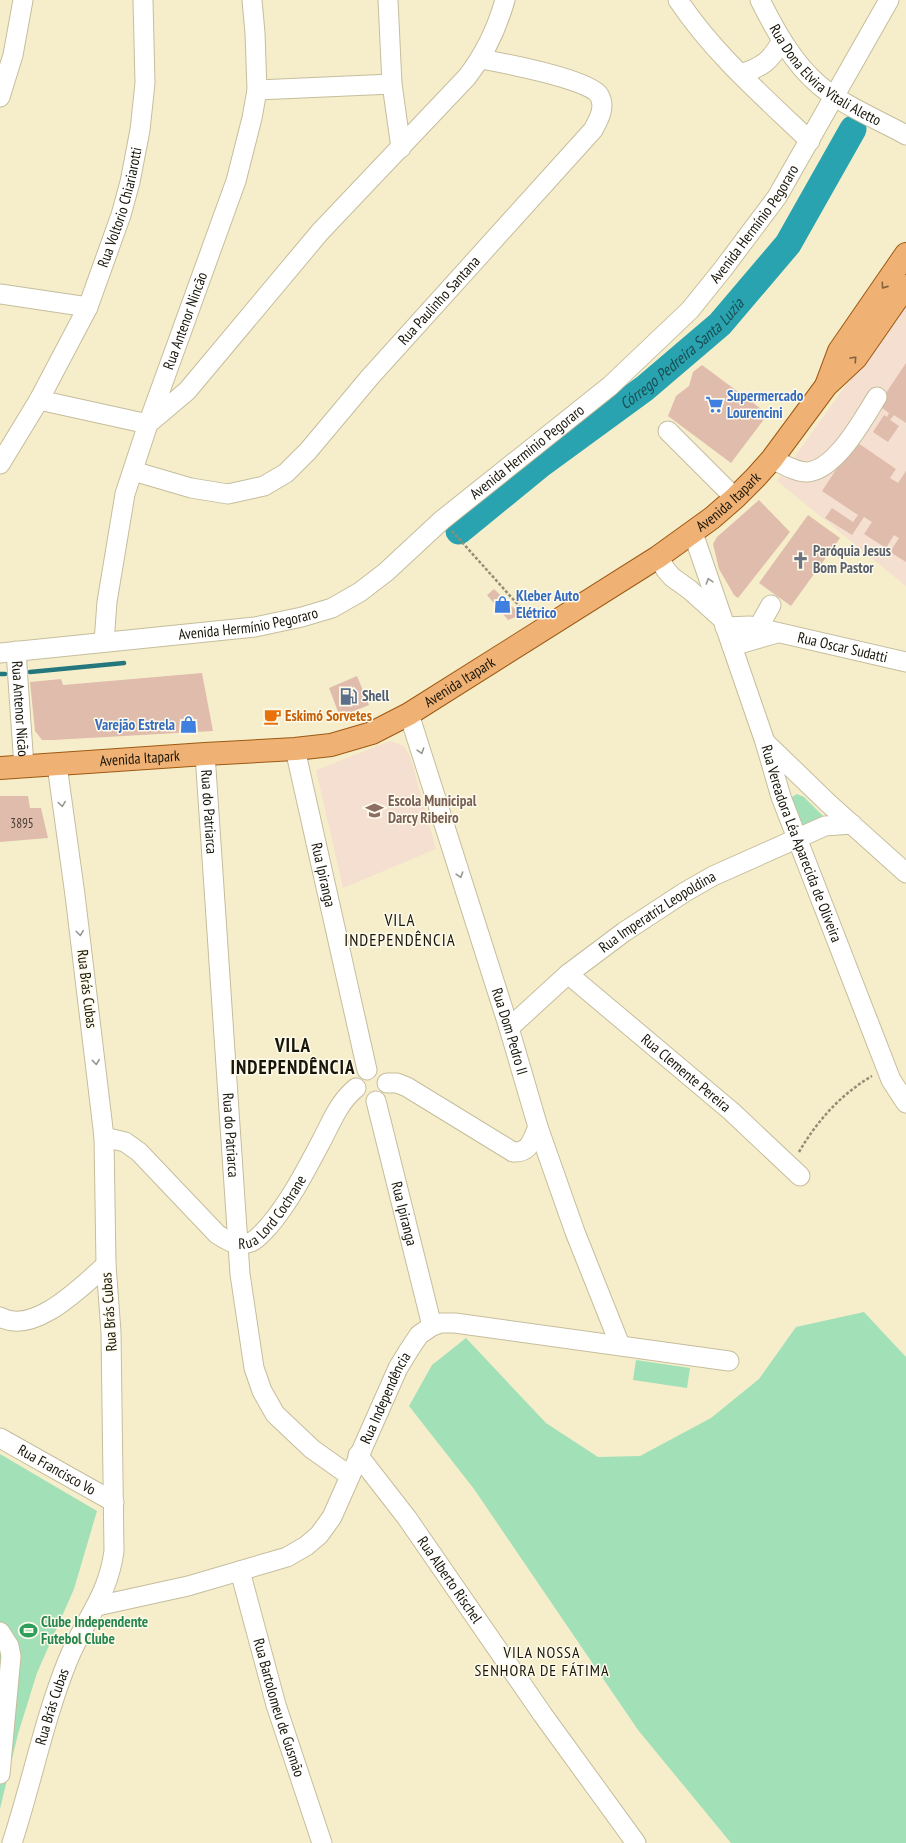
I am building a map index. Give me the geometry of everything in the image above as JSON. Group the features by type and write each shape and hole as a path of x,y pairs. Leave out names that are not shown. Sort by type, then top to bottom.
{"main road":[{"name":"Avenida Itapark","path":"826,386 839,351 906,254"},
{"name":"Avenida Itapark","path":"0,768 295,749 331,745 372,733 409,714 658,557 693,533 735,498 772,459 826,386 856,358 906,286"}],"street":[{"path":"0,98 13,55 23,0"},
{"name":"Rua Voltorio Chiariarotti","path":"0,464 8,437 39,400 88,307 121,215 130,182 140,130 146,83 143,0"},
{"name":"Rua Antenor Nincão","path":"104,642 107,602 125,494 148,424 236,181 257,90 252,0"},
{"path":"388,0 392,84 401,148"},
{"path":"39,400 148,424 187,391 320,232 467,77 481,59 500,18 505,0"},
{"path":"678,0 693,23 741,74 810,141"},
{"name":"Rua Dona Elvira Vitali Aletto","path":"760,0 782,40 799,65 818,84 835,97 906,135"},
{"name":"Avenida Hermínio Pegoraro","path":"8,652 255,627 302,617 332,608 360,592 386,572 442,520 610,386 690,310 723,270 777,197 889,0"},
{"path":"741,74 762,66 770,59 782,40"},
{"name":"Rua Paulinho Santana","path":"133,471 191,488 228,494 264,486 286,473 308,451 370,377 593,130 600,119 602,108 601,100 599,94 592,89 552,75 481,59"},
{"path":"257,90 392,84"},
{"path":"0,294 88,307"},
{"path":"772,459 793,469 807,472 822,466 844,448 877,397"},
{"path":"668,431 735,498"},
{"name":"Rua Vereadora Léa Aparecida de Oliveira","path":"693,533 765,742 781,797 891,1080 906,1104"},
{"name":"Rua Vereadora Léa Aparecida de Oliveira","path":"658,557 672,577 690,590 723,622"},
{"path":"758,628 771,605"},
{"name":"Rua Oscar Sudatti","path":"723,622 758,628 906,662"},
{"name":"Rua Oscar Sudatti","path":"732,646 779,633"},
{"name":"Rua Antenor Nicão","path":"8,652 24,767"},
{"name":"Rua Dom Pedro II","path":"409,714 509,1028 538,1127 575,1232 620,1345"},
{"path":"765,742 804,781 906,873"},
{"name":"Rua Ipiranga","path":"295,749 367,1070"},
{"name":"Rua do Patriarca","path":"205,754 238,1244 245,1315 254,1368 262,1391 275,1414 312,1449 350,1476"},
{"name":"Rua Brás Cubas","path":"12,1843 52,1704 68,1659 108,1583 112,1569 114,1552 112,1332 106,1265 104,1137 75,895 57,765"},
{"path":"781,797 784,786 788,782 794,780 804,781"},
{"path":"825,826 828,815 828,803"},
{"name":"Rua Imperatriz Leopoldina","path":"509,1028 568,974 624,932 685,892 713,876 825,826 852,824"},
{"name":"Rua Clemente Pereira","path":"568,974 731,1111 796,1171"},
{"path":"367,1070 379,1071 385,1076 387,1083 384,1096 376,1101 363,1099 356,1088 358,1077 367,1070"},
{"path":"387,1083 407,1087 513,1152 521,1153 529,1148 538,1127"},
{"name":"Rua Lord Cochrane","path":"104,1137 125,1142 139,1152 217,1234 229,1242 238,1244 251,1242 259,1237 275,1218 306,1168 342,1102 356,1088"},
{"name":"Rua Ipiranga","path":"376,1101 432,1326"},
{"path":"0,1317 7,1321 33,1320 58,1306 106,1265"},
{"path":"432,1326 442,1323 455,1323 729,1361"},
{"name":"Rua Independência","path":"97,1606 188,1586 287,1557 315,1538 332,1517 358,1455 398,1368 419,1335 432,1326"},
{"name":"Rua Francisco Vo","path":"0,1438 114,1502"},
{"name":"Rua Alberto Rischel","path":"358,1455 407,1518 543,1715 636,1843"},
{"name":"Rua Bartolomeu de Gusmão","path":"240,1571 276,1705 322,1843"},
{"path":"0,1632 9,1646 11,1656 0,1774"}],"path":[{"path":"442,520 542,631"},
{"path":"796,1171 809,1135 827,1112 844,1095 886,1067"}],"shaded area":[{"path":"906,302 906,586 777,481"},
{"name":"Escola Municipal Darcy Ribeiro","path":"390,741 404,746 410,756 436,849 343,888 316,770"}],"green space":[{"path":"797,794 804,797 825,818 801,831 790,798"},
{"path":"864,1312 906,1357 906,1843 731,1843 638,1730 474,1489 409,1406 432,1365 466,1338 546,1423 598,1457 640,1456 711,1418 759,1379 796,1327"},
{"path":"636,1360 690,1368 687,1388 633,1380"},
{"name":"Clube Independente Futebol Clube","path":"0,1454 97,1511 74,1589 37,1673 18,1734 0,1809"}],"building":[{"path":"906,363 906,423 894,415 890,420 899,426 888,442 873,432 884,415 887,417 889,413 878,405"},
{"name":"Supermercado Lourencini","path":"702,365 768,414 731,463 668,416 676,396 689,386 693,372"},
{"path":"855,441 896,469 890,478 898,483 906,471 906,562 890,552 899,538 894,535 886,548 864,534 872,522 864,517 852,535 825,518 832,508 853,522 858,515 822,491"},
{"path":"759,500 790,532 738,598 734,595 719,569 713,544 717,537"},
{"name":"Paróquia Jesus Bom Pastor","path":"808,515 840,538 791,606 759,583"},
{"name":"Kleber Auto Elétrico","path":"494,589 521,615 508,620 487,595"},
{"path":"202,673 213,731 42,740 35,731 30,682 61,679 63,685"},
{"name":"Shell","path":"357,676 369,705 340,717 329,688"},
{"path":"0,796 28,796 30,808 41,808 48,838 0,842"}],"waterway":[{"name":"Córrego Pedreira Santa Luzia","path":"459,531 541,464 645,388 720,324 788,244 853,129"},
{"name":"Córrego Pedreira Santa Luzia","path":"30,672 124,663"},
{"name":"Córrego Pedreira Santa Luzia","path":"0,674 5,674"}],"place":[{"name":"Supermercado Lourencini","path":"714,405"},
{"name":"Paróquia Jesus Bom Pastor","path":"800,560"},
{"name":"Kleber Auto Elétrico","path":"503,605"},
{"name":"Shell","path":"349,696"},
{"name":"Eskimó Sorvetes","path":"272,716"},
{"name":"Varejão Estrela","path":"188,725"},
{"name":"Escola Municipal Darcy Ribeiro","path":"375,810"},
{"name":"Clube Independente Futebol Clube","path":"28,1631"}],"district":[{"name":"VILA INDEPENDÊNCIA","path":"400,930"},
{"name":"VILA INDEPENDÊNCIA","path":"293,1056"},
{"name":"VILA NOSSA SENHORA DE FÁTIMA","path":"542,1661"}]}
